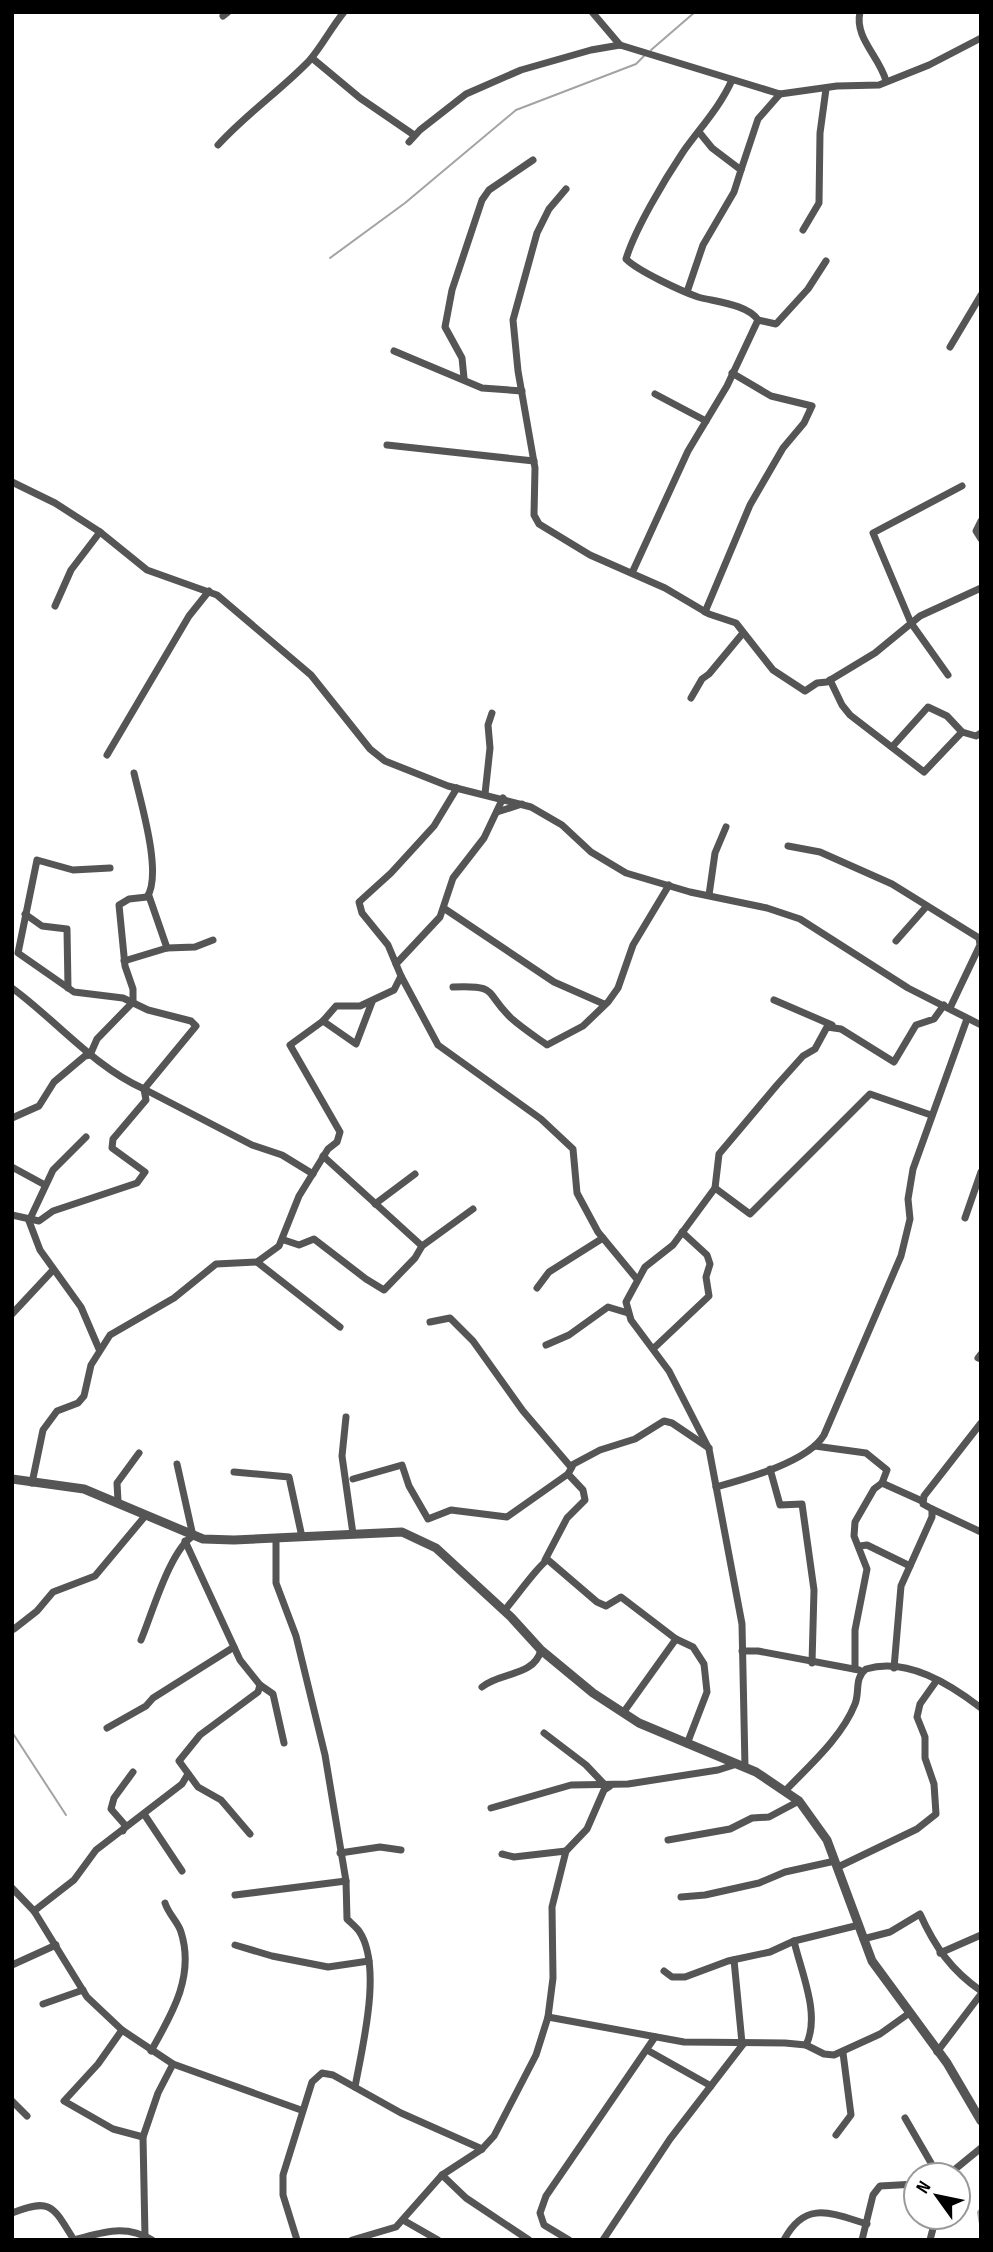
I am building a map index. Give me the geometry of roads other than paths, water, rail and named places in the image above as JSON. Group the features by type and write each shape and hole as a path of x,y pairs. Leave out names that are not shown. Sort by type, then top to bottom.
{"street":[{"path":"592,12 620,45"},
{"path":"860,12 859,27 884,70 886,81"},
{"path":"218,145 244,116 285,84 312,58 341,13"},
{"path":"312,58 411,139 466,94 521,70 620,45 780,94 872,87 929,65 981,38"},
{"path":"732,80 724,97 682,154 636,232 626,259 687,292 733,306 754,315 758,320 776,324 808,289 826,261"},
{"path":"803,230 819,203 820,133 826,89"},
{"path":"687,292 703,245 734,192 758,119 780,94"},
{"path":"699,132 712,148 741,170"},
{"path":"464,378 463,358 445,327 452,290 482,200 489,190 533,160"},
{"path":"566,189 549,209 537,233 515,309 514,344 534,460 534,515 539,524 590,555 680,595 705,612 736,623 773,670 805,691 817,683 830,680 892,641 920,616 981,588"},
{"path":"950,347 981,295"},
{"path":"632,573 688,451 733,373 758,320"},
{"path":"394,351 464,378 482,388 522,391"},
{"path":"705,612 750,505 783,447 804,423 813,406 771,396 733,373"},
{"path":"655,394 706,421"},
{"path":"387,445 534,460"},
{"path":"12,482 55,503 100,532 147,570 209,591 311,675 376,754 401,769 457,788 522,804 562,825 582,845 616,869 800,919 908,988 981,1025"},
{"path":"948,675 911,623 873,533 962,486"},
{"path":"981,521 976,531 981,540"},
{"path":"55,606 71,570 100,532"},
{"path":"107,755 189,616 209,591"},
{"path":"691,698 702,679 743,634"},
{"path":"830,680 850,715 924,772 962,732"},
{"path":"892,747 928,707 947,716 962,732 976,736 981,733"},
{"path":"485,794 490,748 488,725 492,713"},
{"path":"134,773 150,846 149,896 167,948"},
{"path":"457,788 434,826 391,873 359,902 362,913 388,945 401,976 438,1045 541,1119 573,1149 578,1175 576,1190 603,1238 636,1278"},
{"path":"396,964 445,909 453,878 484,838 503,798"},
{"path":"497,812 522,804"},
{"path":"709,895 715,853 726,827"},
{"path":"774,1000 832,1026 894,1062 916,1025 934,1018 947,1007 980,945 980,937 926,907 892,884 820,852 788,846"},
{"path":"12,1215 29,1221 39,1221 53,1211 137,1183 145,1172 112,1148 113,1139 146,1100 144,1089 196,1026 191,1021 148,1010 133,1002 93,992 74,992 19,953 37,860 73,870 110,868"},
{"path":"453,987 480,986 494,993 510,1017 547,1045 583,1026 618,988 631,949 669,885"},
{"path":"90,1055 97,1039 133,1002 133,989 124,961 119,905 149,896"},
{"path":"896,941 926,907"},
{"path":"445,909 554,982 604,1004"},
{"path":"25,914 41,926 67,929 68,988"},
{"path":"124,961 167,948 195,947 213,940"},
{"path":"32,1483 43,1430 57,1411 78,1403 84,1396 91,1365 115,1330 174,1298 216,1264 257,1262 284,1240 291,1212 323,1156 337,1142 339,1127 309,1084 290,1045 296,1038 323,1021 336,1006 372,1002 394,990 401,976"},
{"path":"12,988 44,1011 90,1055 122,1080 252,1145 282,1155 313,1174"},
{"path":"323,1021 351,1044 356,1044 372,1002"},
{"path":"716,1487 771,1469 815,1446 824,1436 901,1256 910,1219 908,1199 913,1169 967,1019"},
{"path":"741,1766 742,1651 738,1599 709,1449 654,1348 639,1333 628,1313 626,1302 636,1278 682,1232 715,1188 719,1154 803,1056 815,1049 827,1027 832,1026"},
{"path":"12,1118 39,1106 54,1082 85,1056 90,1055"},
{"path":"715,1188 750,1214 870,1094 931,1115"},
{"path":"86,1137 57,1164 29,1221 40,1250 81,1307 99,1350"},
{"path":"323,1156 422,1246"},
{"path":"12,1167 45,1185"},
{"path":"965,1218 981,1172"},
{"path":"375,1204 415,1174"},
{"path":"284,1240 299,1245 314,1239 384,1290 415,1258 422,1246 473,1209"},
{"path":"654,1348 709,1296 706,1277 710,1264 707,1255 682,1232"},
{"path":"537,1288 549,1272 603,1238"},
{"path":"257,1262 340,1327"},
{"path":"12,1314 53,1270"},
{"path":"546,1345 569,1335 608,1307 628,1313"},
{"path":"430,1322 450,1318 473,1341 583,1490 584,1500 568,1518 545,1560 504,1611"},
{"path":"981,1353 978,1358 981,1359"},
{"path":"346,1417 342,1456 353,1534"},
{"path":"353,1479 402,1465 409,1486 428,1519 451,1510 507,1517 600,1450 635,1439 664,1422 672,1423 709,1449"},
{"path":"922,1501 981,1423"},
{"path":"972,1436 981,1441"},
{"path":"815,1446 866,1453 887,1470 882,1483 873,1489 855,1522 854,1536 867,1569 855,1630 855,1669"},
{"path":"118,1501 117,1483 139,1454"},
{"path":"177,1464 193,1564 219,1610 240,1660 260,1685 273,1694 284,1743"},
{"path":"771,1469 780,1505 802,1504 814,1590 812,1663"},
{"path":"234,1472 289,1477 302,1537"},
{"path":"12,1479 84,1489 118,1501 189,1538 234,1540 401,1532 423,1540 453,1562 541,1650 622,1713 741,1766 786,1790 799,1801 817,1822 836,1864 872,1961 962,2086 981,2121"},
{"path":"882,1483 981,1532"},
{"path":"894,1668 901,1586 932,1517 932,1509"},
{"path":"14,1629 37,1611 53,1592 95,1576 146,1515"},
{"path":"141,1640 189,1538"},
{"path":"275,1538 276,1583 293,1625 330,1781 346,1881 347,1919 361,1933 369,1961 368,2015 355,2087"},
{"path":"860,1546 867,1545 910,1566"},
{"path":"545,1560 560,1567 597,1602 606,1606 621,1597 699,1654 707,1681 704,1705 687,1744"},
{"path":"622,1713 676,1639"},
{"path":"107,1728 234,1647"},
{"path":"482,1687 488,1681 507,1678 531,1666 541,1650"},
{"path":"742,1651 758,1651 864,1671"},
{"path":"786,1790 821,1754 848,1716 856,1703 859,1677 873,1667 906,1668 937,1680 981,1707"},
{"path":"681,1897 705,1895 759,1883 785,1872 836,1864 917,1829 934,1816 934,1784 925,1758 925,1737 917,1717 920,1704 937,1680"},
{"path":"250,1834 220,1800 203,1791 179,1764 180,1758 200,1735 258,1692 260,1685"},
{"path":"544,1733 607,1785"},
{"path":"491,1808 571,1785 607,1785 741,1766"},
{"path":"122,1831 125,1825 111,1809 114,1798 133,1772"},
{"path":"34,1911 74,1880 96,1850 182,1784 188,1774"},
{"path":"352,2240 387,2231 403,2220 442,2175 482,2149 494,2136 536,2055 548,2017 553,1978 552,1907 566,1851 587,1829 607,1785"},
{"path":"668,1840 730,1829 752,1818 769,1817 799,1801"},
{"path":"144,1814 182,1871"},
{"path":"340,1853 380,1847 401,1850"},
{"path":"502,1854 514,1857 566,1851"},
{"path":"235,1895 346,1881"},
{"path":"12,1888 34,1911 83,1990 122,2031 173,2064 301,2110"},
{"path":"151,2050 170,2018 185,1980 182,1935 165,1903"},
{"path":"863,1939 890,1932 920,1914 940,1953 958,1974 981,1993 937,2052"},
{"path":"664,1971 672,1977 685,1977 734,1960 770,1952 794,1941 859,1926"},
{"path":"940,1953 981,1935"},
{"path":"794,1941 812,2017 812,2033 806,2045"},
{"path":"12,1965 56,1945"},
{"path":"235,1945 272,1956 328,1967 369,1961"},
{"path":"603,2240 670,2139 743,2043 734,1960"},
{"path":"43,2004 83,1990"},
{"path":"548,2017 712,2045 806,2045 824,2054 843,2053 880,2034 908,2014"},
{"path":"122,2031 98,2064 64,2101 113,2129 143,2137"},
{"path":"569,2240 543,2222 540,2213 546,2196 656,2037"},
{"path":"647,2050 711,2086"},
{"path":"836,2135 851,2115 843,2053"},
{"path":"12,2214 35,2205 48,2205 55,2210 74,2240 121,2228 149,2238 143,2137 158,2093 173,2064"},
{"path":"297,2240 283,2195 282,2175 301,2110 312,2082 322,2073 355,2087 412,2119 482,2149"},
{"path":"12,2101 27,2116"},
{"path":"905,2118 930,2161"},
{"path":"965,2161 981,2148"},
{"path":"442,2175 466,2198 529,2240"},
{"path":"862,2240 873,2195 880,2186 902,2185"},
{"path":"784,2240 800,2217 810,2212 867,2224"},
{"path":"403,2220 438,2240"}],"waterway":[{"path":"651,50 695,12"},
{"path":"330,258 405,203 516,110 636,64 644,56"},
{"path":"12,1732 66,1815"},
{"path":"981,2208 978,2212 981,2230"}]}
